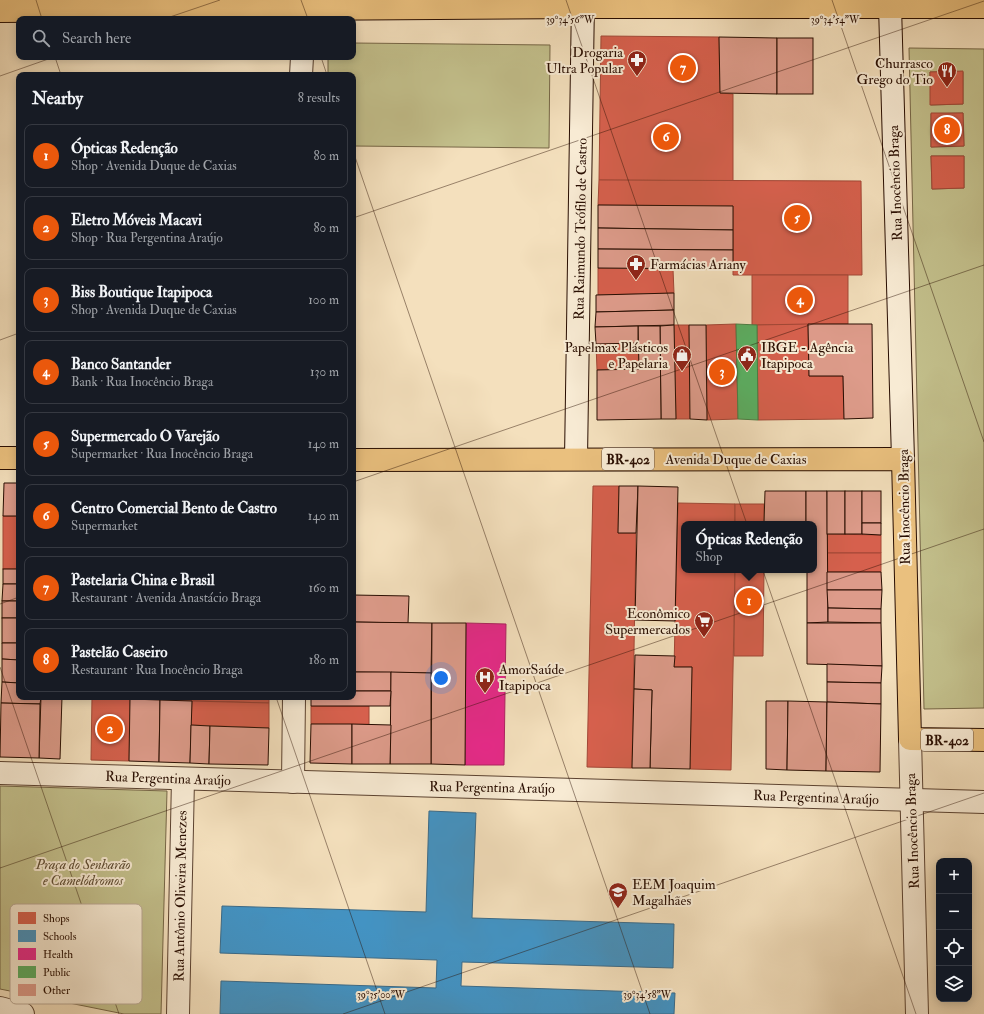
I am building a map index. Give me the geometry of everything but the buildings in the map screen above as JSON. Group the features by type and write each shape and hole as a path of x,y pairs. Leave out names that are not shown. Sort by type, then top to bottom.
{"main road":[{"path":"0,11 302,9 583,3 890,3 984,7"},
{"path":"0,458 16,458"},
{"name":"Avenida Duque de Caxias","path":"356,460 903,459"},
{"name":"Rua Inocêncio Braga","path":"903,459 910,739"},
{"name":"BR-402","path":"910,739 984,740"}],"street":[{"name":"Rua Raimundo Teófilo de Castro","path":"576,459 583,3"},
{"name":"Rua Inocêncio Braga","path":"890,3 903,459"},
{"path":"302,60 302,72"},
{"path":"293,782 294,700"},
{"name":"Rua Inocêncio Braga","path":"910,739 917,1014"},
{"name":"Rua Pergentina Araújo","path":"0,773 984,802"},
{"name":"Rua Antônio Oliveira Menezes","path":"178,1014 183,779"},
{"path":"0,1008 23,1014"}],"green space":[{"path":"356,43 550,45 549,148 356,146 356,72 328,72 328,60 356,60"},
{"path":"909,48 984,49 984,708 924,709","holes":["930,72 963,72 963,104 931,105","963,113 964,146 931,147 931,114","931,156 964,156 964,188 932,189"]},
{"name":"Praça do Senharão e Camelódromos","path":"0,786 167,791 161,1014 124,1014 74,1004 142,1004 142,904 10,904 10,991 0,989"}],"place":[{"name":"Pastelaria China e Brasil","path":"683,68"},
{"name":"Drogaria Ultra Popular","path":"637,77"},
{"name":"Churrasco Grego do Tio","path":"947,88"},
{"name":"Pastelão Caseiro","path":"947,130"},
{"name":"Centro Comercial Bento de Castro","path":"666,137"},
{"name":"Supermercado O Varejão","path":"797,218"},
{"name":"Farmácias Ariany","path":"636,281"},
{"name":"Banco Santander","path":"800,300"},
{"name":"Papelmax Plásticos e Papelaria","path":"682,372"},
{"name":"Biss Boutique Itapipoca","path":"722,372"},
{"name":"IBGE - Agência Itapipoca","path":"747,372"},
{"name":"Ópticas Redenção","path":"749,601"},
{"name":"Econômico Supermercados","path":"704,638"},
{"name":"AmorSaúde Itapipoca","path":"485,694"},
{"name":"Eletro Móveis Macavi","path":"110,729"},
{"name":"EEM Joaquim Magalhães","path":"618,909"}]}
